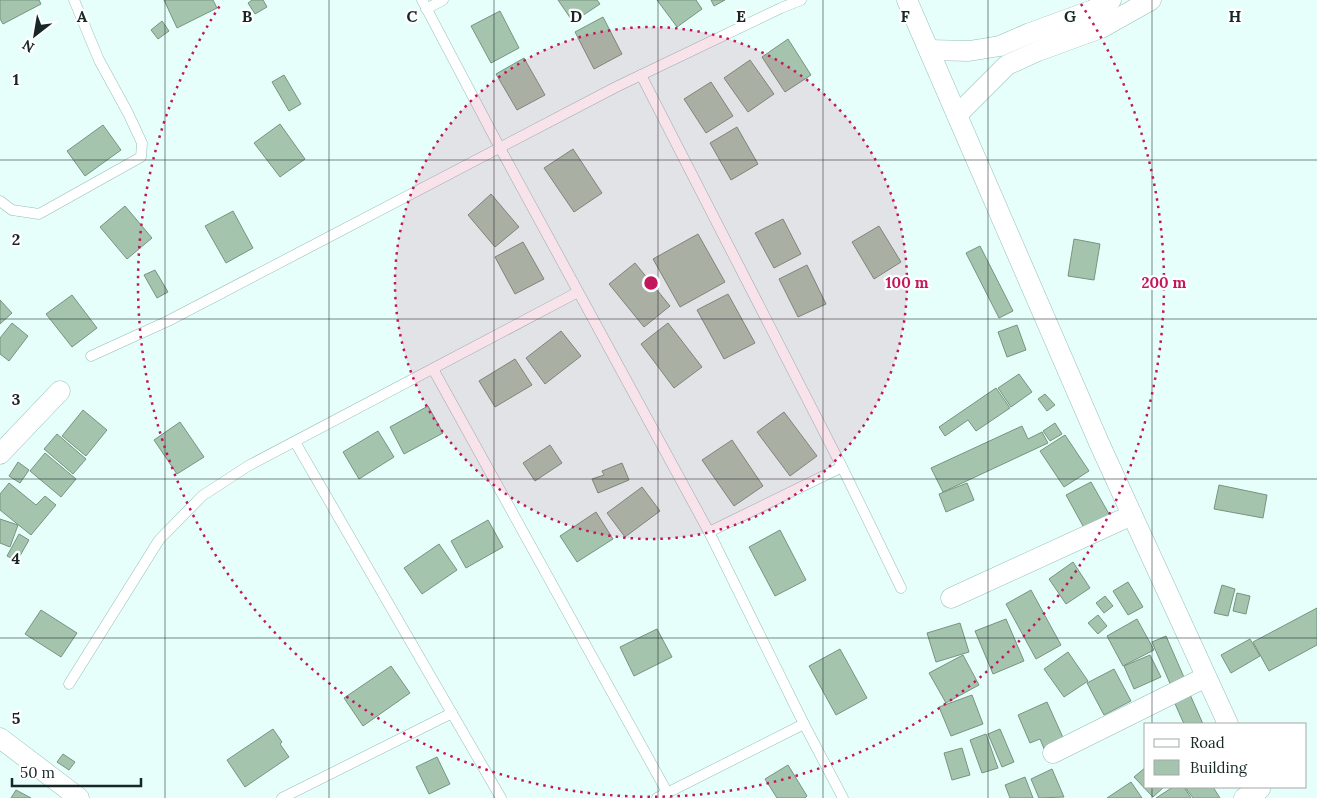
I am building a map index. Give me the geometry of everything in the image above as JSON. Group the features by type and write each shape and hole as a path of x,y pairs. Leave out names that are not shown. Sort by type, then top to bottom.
{"street":[{"path":"907,0 1100,445 1228,723"},
{"path":"929,50 969,51 1000,46 1093,10 1111,0"},
{"path":"957,115 1007,65 1038,51 1101,28 1151,0"},
{"path":"0,454 60,391"},
{"path":"952,598 1132,515"},
{"path":"1053,752 1206,677"},
{"path":"1,741 79,798"}],"lane":[{"path":"0,201 12,210 39,214 141,157 142,143 99,60 74,0"},
{"path":"443,0 424,4 500,148 709,532 804,724 843,798"},
{"path":"90,356 176,316 779,4 801,0"},
{"path":"641,75 842,468 901,588"},
{"path":"69,684 159,540 202,496 248,466 578,292"},
{"path":"433,369 668,792"},
{"path":"295,442 501,798"},
{"path":"709,532 842,468"},
{"path":"282,798 452,713"},
{"path":"657,798 804,724"}],"building":[{"path":"0,0 39,0 41,4 3,24 0,19"},
{"path":"164,0 213,0 217,8 177,28"},
{"path":"252,0 263,0 267,7 255,14 248,3"},
{"path":"558,0 597,0 600,4 573,22"},
{"path":"657,0 696,0 702,9 677,27"},
{"path":"711,0 725,0 714,6"},
{"path":"500,11 519,48 491,63 471,26"},
{"path":"603,17 622,54 594,69 575,32"},
{"path":"162,21 169,31 158,39 151,30"},
{"path":"788,39 811,75 785,92 762,57"},
{"path":"524,58 545,95 517,110 496,74"},
{"path":"750,60 774,94 748,112 724,78"},
{"path":"284,75 301,104 289,111 272,82"},
{"path":"711,82 733,116 706,133 684,99"},
{"path":"280,124 305,159 280,177 254,143"},
{"path":"103,125 121,150 85,176 67,151"},
{"path":"737,127 758,164 731,180 710,143"},
{"path":"573,149 602,193 574,212 544,168"},
{"path":"491,194 519,227 495,247 468,215"},
{"path":"125,206 152,238 127,259 100,227"},
{"path":"233,211 253,248 226,263 205,226"},
{"path":"783,219 801,254 774,268 755,233"},
{"path":"879,226 901,262 874,279 852,242"},
{"path":"698,234 725,282 680,307 653,259"},
{"path":"1074,239 1100,244 1094,280 1068,276"},
{"path":"523,242 544,279 515,294 495,257"},
{"path":"980,246 1013,311 999,318 966,253"},
{"path":"635,263 670,306 644,327 609,284"},
{"path":"807,265 826,304 798,317 779,279"},
{"path":"155,270 168,292 157,298 144,275"},
{"path":"728,294 755,343 724,359 697,310"},
{"path":"72,295 97,328 72,347 46,314"},
{"path":"0,300 12,313 0,324"},
{"path":"12,323 28,336 9,361 0,354 0,338"},
{"path":"668,323 702,367 674,388 641,344"},
{"path":"1017,325 1026,350 1007,357 998,332"},
{"path":"561,331 581,356 545,384 526,358"},
{"path":"515,359 532,385 495,407 479,381"},
{"path":"1019,374 1032,392 1011,407 998,388"},
{"path":"996,388 1010,408 976,431 968,420 945,436 939,427"},
{"path":"1045,394 1055,405 1047,411 1038,399"},
{"path":"428,406 443,433 404,454 390,427"},
{"path":"83,410 107,430 86,456 62,436"},
{"path":"784,412 817,456 790,476 757,432"},
{"path":"180,422 204,457 177,474 154,440"},
{"path":"1055,423 1062,434 1050,441 1043,431"},
{"path":"1022,426 1028,439 1042,432 1048,443 943,492 931,468"},
{"path":"378,431 394,457 359,479 343,452"},
{"path":"57,434 86,459 73,474 44,449"},
{"path":"1065,435 1089,471 1064,487 1040,451"},
{"path":"732,440 763,486 734,506 702,460"},
{"path":"550,445 562,463 535,481 523,463"},
{"path":"45,453 76,479 61,497 30,471"},
{"path":"18,462 29,470 20,483 9,476"},
{"path":"622,463 629,480 598,493 592,479 604,475 602,471"},
{"path":"1091,482 1113,521 1088,535 1066,495"},
{"path":"9,483 36,505 45,496 56,505 31,535 0,510 0,494"},
{"path":"967,483 974,500 946,512 939,494"},
{"path":"1219,485 1267,495 1263,518 1214,509"},
{"path":"642,487 660,511 625,537 607,513"},
{"path":"596,512 613,539 577,562 560,536"},
{"path":"0,519 18,525 10,547 0,543"},
{"path":"488,520 503,547 466,568 451,541"},
{"path":"780,530 806,580 775,596 749,547"},
{"path":"19,534 29,540 17,561 7,556"},
{"path":"439,544 457,570 422,594 404,568"},
{"path":"1073,562 1090,588 1066,604 1049,579"},
{"path":"1128,582 1143,607 1128,615 1113,591"},
{"path":"1222,585 1235,589 1228,616 1214,613"},
{"path":"1031,590 1061,645 1036,659 1006,604"},
{"path":"1237,593 1250,596 1246,614 1233,611"},
{"path":"1105,596 1113,606 1104,613 1096,603"},
{"path":"1317,608 1317,645 1269,671 1253,642"},
{"path":"41,610 77,633 61,657 25,634"},
{"path":"1098,615 1107,626 1098,634 1088,623"},
{"path":"1006,619 1024,661 993,674 975,631"},
{"path":"1137,619 1154,650 1123,666 1107,636"},
{"path":"960,623 969,652 936,662 927,633"},
{"path":"657,629 672,657 634,676 620,647"},
{"path":"1166,636 1186,682 1172,688 1152,642"},
{"path":"1250,639 1260,656 1231,673 1221,655"},
{"path":"840,649 867,698 836,715 809,666"},
{"path":"1068,652 1088,681 1064,697 1044,669"},
{"path":"963,655 979,685 946,703 929,673"},
{"path":"1150,655 1161,677 1134,689 1124,666"},
{"path":"391,666 410,693 363,726 344,698"},
{"path":"1114,669 1131,701 1104,715 1087,683"},
{"path":"1188,690 1203,723 1184,723 1172,697"},
{"path":"972,695 983,724 951,736 939,707"},
{"path":"1047,702 1065,742 1045,751 1040,739 1030,743 1018,715"},
{"path":"273,729 289,757 245,787 227,760"},
{"path":"1000,729 1014,762 1002,767 988,734"},
{"path":"986,734 998,768 982,773 970,740"},
{"path":"962,748 970,775 952,780 944,753"},
{"path":"63,754 75,762 69,770 57,762"},
{"path":"437,757 450,784 429,794 416,767"},
{"path":"788,765 807,796 805,798 777,798 765,779"},
{"path":"1052,769 1064,797 1039,798 1031,779"},
{"path":"1144,769 1144,788 1134,777"},
{"path":"1025,777 1033,798 1010,798 1005,785"},
{"path":"1131,782 1142,798 1107,798"},
{"path":"1144,788 1163,788 1153,797"},
{"path":"1171,788 1185,788 1191,798 1156,798"},
{"path":"1186,788 1214,788 1220,798 1193,798"},
{"path":"16,790 31,798 11,798"}]}
